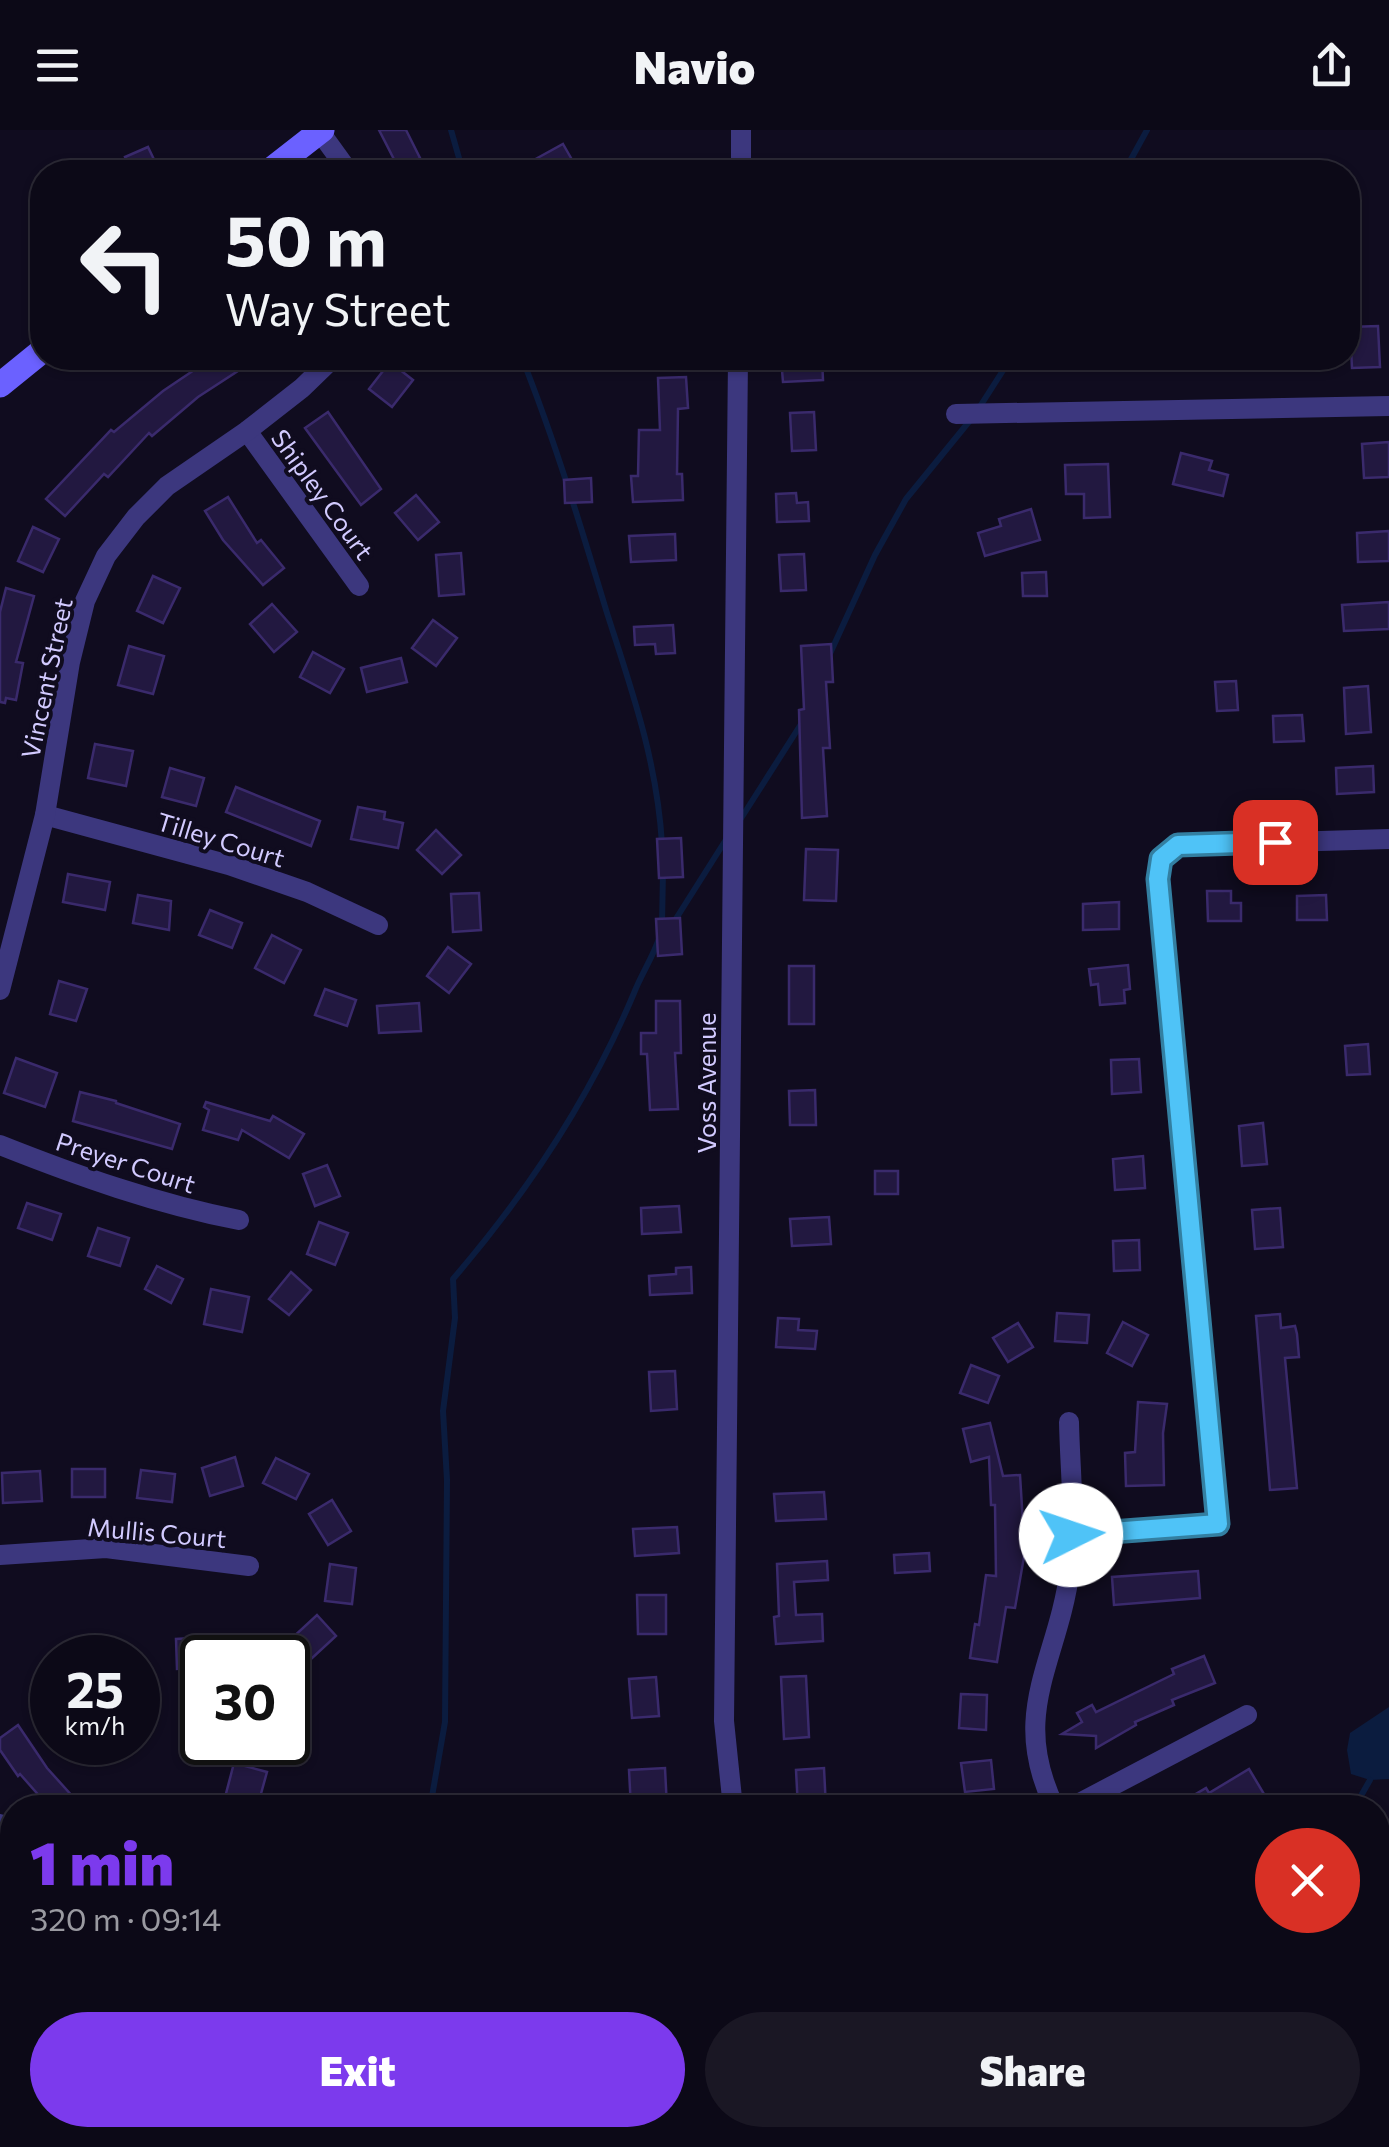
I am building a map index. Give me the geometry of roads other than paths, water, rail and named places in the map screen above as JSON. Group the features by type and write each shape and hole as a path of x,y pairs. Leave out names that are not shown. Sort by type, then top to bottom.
{"main road":[{"path":"284,160 321,131"},
{"path":"0,386 30,361"}],"street":[{"path":"741,130 741,160"},
{"path":"321,131 341,160"},
{"name":"Vincent Street","path":"0,990 45,815 70,662 85,600 106,556 136,517 167,486 247,431 321,370"},
{"name":"Voss Avenue","path":"732,1795 724,1720 738,370"},
{"path":"956,414 1389,406"},
{"name":"Shipley Court","path":"247,431 359,586"},
{"name":"Tilley Court","path":"45,815 229,865 307,892 378,925"},
{"path":"1071,1535 1218,1524 1165,972 1158,879 1161,859 1178,845 1389,839"},
{"name":"Preyer Court","path":"0,1145 75,1175 190,1210 239,1220"},
{"path":"1050,1795 1040,1776 1035,1716 1036,1698 1070,1568 1068,1422"},
{"name":"Mullis Court","path":"0,1554 106,1548 250,1566"},
{"path":"1095,1795 1247,1715"}],"water":[{"path":"1389,1707 1389,1779 1370,1780 1351,1774 1347,1750 1350,1733"}],"waterway":[{"path":"451,130 460,160"},
{"path":"1131,160 1147,130"},
{"path":"527,370 634,698 655,784 662,844"},
{"path":"979,408 1003,370"},
{"path":"828,658 875,555 906,499 972,418"},
{"path":"740,820 803,721"},
{"path":"672,925 727,838"},
{"path":"662,924 663,872"},
{"path":"432,1795 445,1722 447,1480 443,1411 455,1318 453,1279 506,1213 577,1107 617,1032 660,936"},
{"path":"1361,1795 1370,1780"}]}
